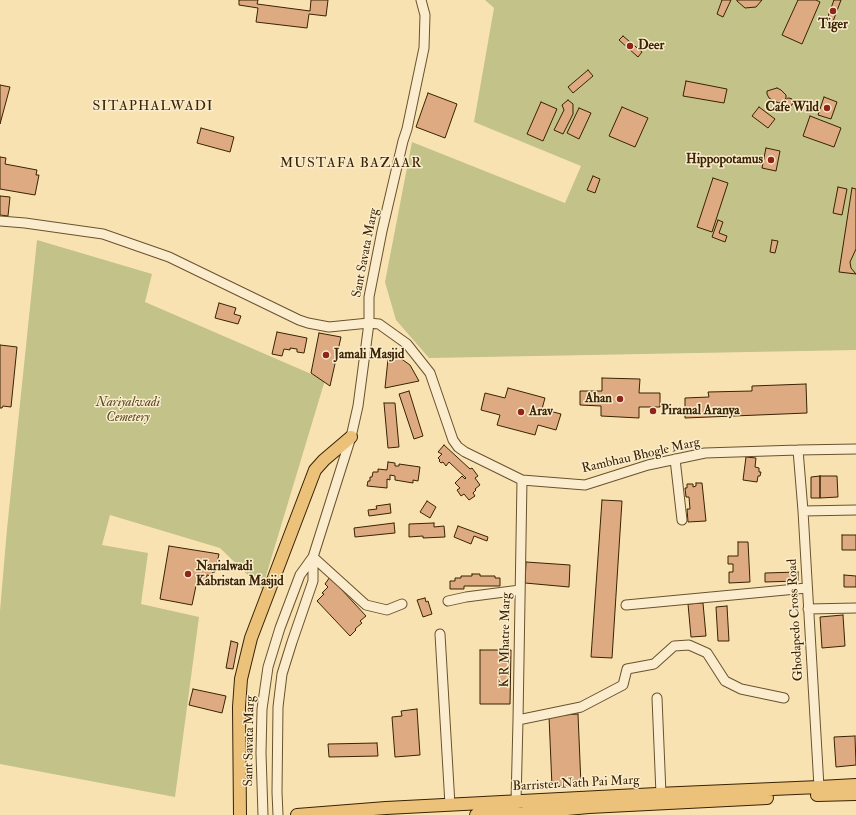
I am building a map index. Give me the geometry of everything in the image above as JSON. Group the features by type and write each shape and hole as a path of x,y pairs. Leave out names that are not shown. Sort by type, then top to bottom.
{"main road":[{"path":"240,815 239,707 241,679 251,638 315,470 324,460 351,437"},
{"name":"Barrister Nath Pai Marg","path":"476,815 844,790 856,785"},
{"name":"Barrister Nath Pai Marg","path":"297,815 386,808 819,787 844,790 856,794"}],"street":[{"name":"Sant Savata Marg","path":"278,815 278,707 282,674 313,582 313,557 351,437 358,406 369,323 369,297 382,231 407,129 424,48 425,15 421,0"},
{"path":"0,221 103,234 169,257 308,323 329,327 369,323"},
{"name":"Rambhau Bhogle Marg","path":"369,323 379,324 407,344 430,373 453,440 458,447 465,452 522,480 585,485 648,465 705,453 856,450"},
{"name":"Ghodapedo Cross Road","path":"798,450 819,787"},
{"path":"675,459 682,520"},
{"name":"K R Mhatre Marg","path":"516,802 522,480"},
{"path":"803,511 856,510"},
{"name":"Sant Savata Marg","path":"263,815 261,753 262,709 268,667 280,628 300,575 313,557"},
{"path":"313,557 366,605 387,610 402,604"},
{"path":"626,605 807,588"},
{"path":"448,601 466,597 520,590"},
{"path":"808,609 856,608"},
{"path":"440,634 450,805"},
{"path":"518,720 581,707 623,685 627,669 654,664 674,646 689,646 707,653 725,681 741,689 784,698"},
{"path":"657,698 661,794"}],"green space":[{"path":"485,0 856,0 856,350 429,358 396,320 385,282 412,142 565,203 581,166 474,122 494,8"},
{"name":"Nariyalwadi Cemetery","path":"37,240 152,274 145,302 325,380 262,589 220,548 110,515 102,545 148,553 141,604 199,617 175,797 0,764 0,611"}],"building":[{"path":"239,0 258,0 257,4 310,11 311,0 328,0 326,16 309,14 307,28 256,22 258,8 239,5"},
{"path":"722,0 731,0 723,17 717,14"},
{"path":"737,0 762,0 756,7 745,8"},
{"path":"798,0 816,0 820,2 802,44 782,35"},
{"name":"Tiger","path":"834,0 841,0 832,24 826,22"},
{"name":"Deer","path":"623,36 642,52 638,57 619,40"},
{"path":"588,70 593,76 573,93 568,87"},
{"path":"686,81 727,89 724,103 683,96"},
{"path":"0,85 10,87 0,124"},
{"path":"777,88 786,95 786,98 779,103 769,98 767,94 767,91"},
{"path":"428,93 457,104 445,138 416,127"},
{"name":"Cafe Wild","path":"824,97 837,102 831,119 818,115"},
{"path":"789,98 792,99 792,105 789,106 786,105 785,102 786,99"},
{"path":"568,100 573,104 573,114 563,134 554,130 564,110 562,105"},
{"path":"541,102 557,109 543,141 527,134"},
{"path":"622,107 648,118 635,147 609,136"},
{"path":"759,107 775,119 768,128 752,116"},
{"path":"579,108 591,113 579,139 567,133"},
{"path":"810,116 841,128 834,147 803,136"},
{"path":"201,128 234,137 230,152 197,143"},
{"name":"Hippopotamus","path":"766,148 780,151 776,171 762,168"},
{"path":"0,157 6,158 5,164 37,170 36,175 39,175 35,195 0,189"},
{"path":"593,176 600,179 595,193 587,190"},
{"path":"713,178 728,183 712,232 697,227"},
{"path":"838,187 847,189 842,215 833,213"},
{"path":"852,188 856,189 856,249 850,262 851,268 856,274 839,272"},
{"path":"0,196 10,197 8,216 0,215"},
{"path":"718,220 723,222 719,233 727,236 725,242 712,237"},
{"path":"772,240 778,241 775,253 770,252"},
{"path":"219,303 236,308 234,314 241,316 238,324 215,318"},
{"path":"277,332 307,338 304,353 297,352 297,349 290,348 290,350 284,349 282,356 272,354"},
{"name":"Jamali Masjid","path":"319,333 341,337 330,386 311,373"},
{"path":"0,345 17,347 11,407 3,406 2,408 0,408"},
{"path":"396,355 410,365 419,381 385,388 388,359"},
{"name":"Ahan","path":"602,378 640,379 639,393 660,393 660,407 639,407 639,418 601,416 601,406 580,405 580,391 602,391"},
{"path":"806,384 807,413 685,418 685,398 709,397 708,392 752,391 752,386"},
{"name":"Arav","path":"508,388 545,398 542,409 561,414 556,430 538,425 535,435 497,425 500,415 481,410 485,393 505,398"},
{"path":"409,391 423,436 414,439 399,394"},
{"path":"384,403 395,403 399,447 388,448"},
{"path":"444,445 470,469 472,468 478,476 475,478 480,485 473,493 475,496 469,500 464,494 461,496 457,490 460,488 455,483 462,476 465,479 466,478 449,462 446,466 443,462 441,463 439,461 440,460 438,458 442,454 438,452"},
{"path":"746,457 756,458 755,467 759,468 759,472 761,472 760,476 758,476 757,482 743,480"},
{"path":"388,462 395,463 395,466 399,466 399,464 420,467 418,481 413,480 413,483 395,480 395,476 390,475 390,480 387,479 387,488 367,486 373,472 378,472 378,469 387,470"},
{"path":"820,476 820,498 811,498 811,477"},
{"path":"820,476 837,476 838,497 820,498"},
{"path":"696,483 702,483 706,521 688,522 687,509 690,509 689,497 686,497 685,488 687,488 687,484 693,484 693,487 696,486"},
{"path":"602,500 622,501 612,658 591,657"},
{"path":"427,501 436,507 430,518 420,512"},
{"path":"390,504 391,513 369,516 368,510 377,509 376,506"},
{"path":"394,523 395,533 355,537 354,528"},
{"path":"434,523 434,527 444,526 445,537 409,537 409,524"},
{"path":"458,526 488,537 487,541 474,536 471,544 454,537"},
{"path":"842,535 856,535 856,550 842,550"},
{"path":"738,542 748,542 750,582 729,583 729,572 733,572 733,564 728,564 728,556 738,556"},
{"name":"Narialwadi Kabristan Masjid","path":"169,546 219,554 215,572 213,572 212,576 207,575 206,582 197,581 192,605 160,599"},
{"path":"526,562 570,565 569,587 525,583"},
{"path":"798,572 798,581 765,582 765,573"},
{"path":"472,574 480,574 480,576 495,576 495,578 500,578 500,586 464,586 464,589 450,589 450,581 455,581 455,578 461,578 461,576 472,576"},
{"path":"844,575 856,576 856,587 844,587"},
{"path":"330,577 366,616 360,621 362,623 350,636 317,601 328,587 325,584"},
{"path":"425,598 426,602 428,601 432,614 423,617 417,600"},
{"path":"703,603 706,636 691,637 688,604"},
{"path":"727,606 729,641 718,641 716,607"},
{"path":"843,615 845,646 822,648 820,617"},
{"path":"231,641 238,643 233,669 226,668"},
{"path":"480,650 511,650 510,704 480,704"},
{"path":"193,689 226,696 222,713 189,705"},
{"path":"417,709 420,755 395,757 392,717 402,716 401,711"},
{"path":"578,714 581,785 552,787 549,716"},
{"path":"855,736 856,765 836,767 834,737"},
{"path":"377,743 378,756 329,757 328,744"}],"place":[{"name":"Tiger","path":"833,11"},
{"name":"Deer","path":"630,46"},
{"name":"Cafe Wild","path":"827,108"},
{"name":"Hippopotamus","path":"771,160"},
{"name":"Jamali Masjid","path":"326,355"},
{"name":"Ahan","path":"620,399"},
{"name":"Piramal Aranya","path":"653,411"},
{"name":"Arav","path":"521,412"},
{"name":"Narialwadi Kabristan Masjid","path":"188,574"}],"district":[{"name":"SITAPHALWADI","path":"153,107"},
{"name":"MUSTAFA BAZAAR","path":"351,164"}]}
